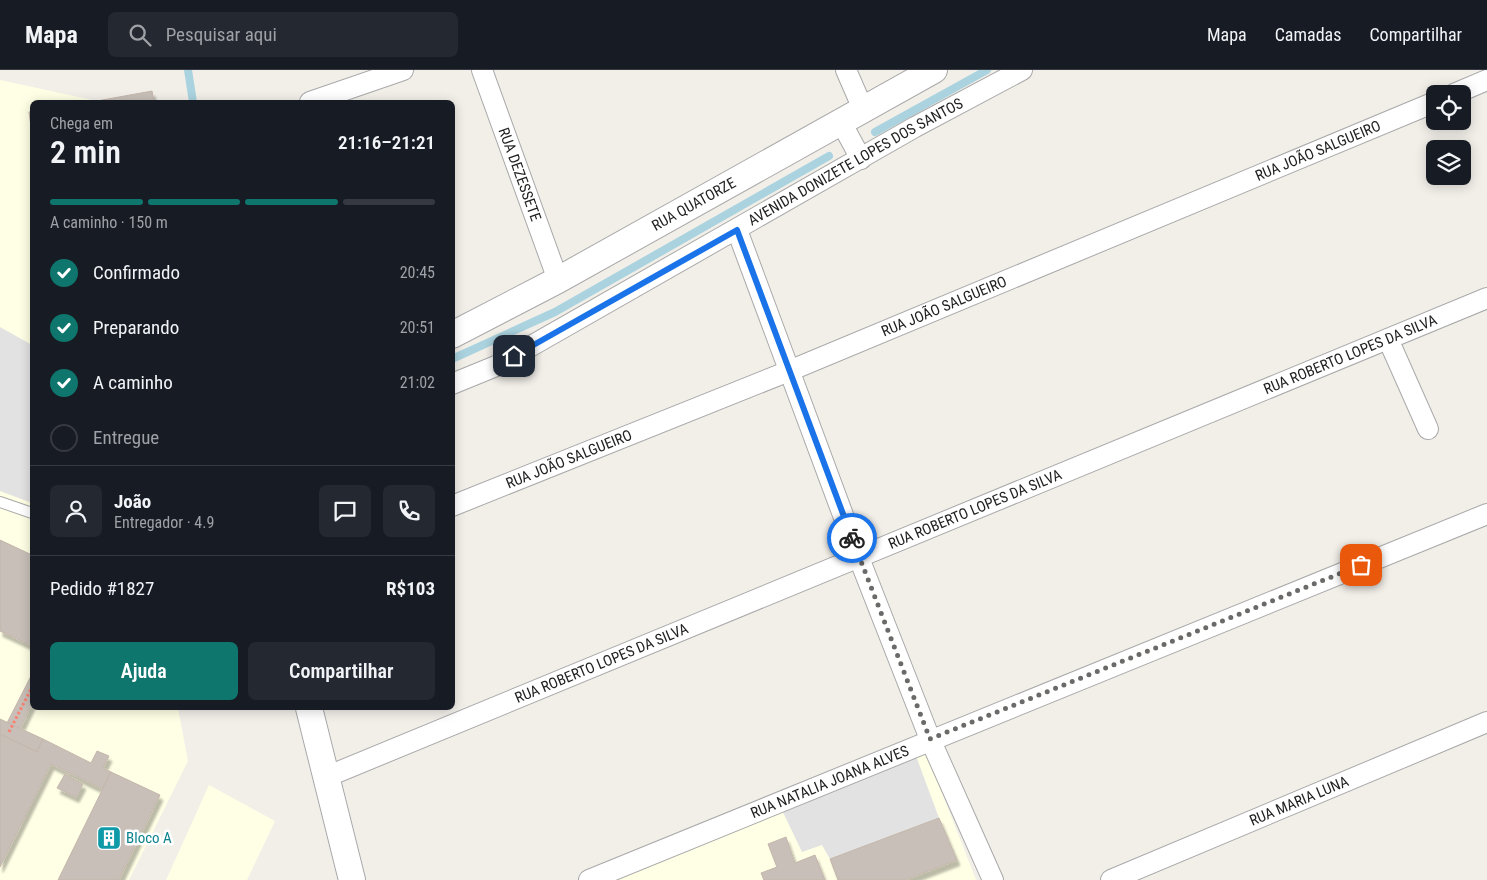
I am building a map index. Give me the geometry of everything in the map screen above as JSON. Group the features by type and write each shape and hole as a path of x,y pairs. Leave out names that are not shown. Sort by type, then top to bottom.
{"street":[{"path":"316,100 403,70"},
{"name":"RUA DEZESSETE","path":"482,70 558,280"},
{"path":"846,70 852,116 861,159"},
{"name":"RUA QUATORZE","path":"455,333 558,280 934,70"},
{"name":"AVENIDA DONIZETE LOPES DOS SANTOS","path":"455,383 496,366 1022,70"},
{"path":"1471,87 1487,80"},
{"name":"RUA JOÃO SALGUEIRO","path":"455,505 790,371 1426,106"},
{"path":"737,230 859,558 930,739 993,880"},
{"name":"RUA ROBERTO LOPES DA SILVA","path":"326,777 1487,298"},
{"path":"1388,339 1428,429"},
{"name":"RUA NATALIA JOANA ALVES","path":"589,880 930,739 1487,514"},
{"path":"309,714 352,880"},
{"name":"RUA MARIA LUNA","path":"1111,880 1487,722"}],"lane":[{"path":"0,502 30,512"}],"path":[{"path":"9,732 30,691"}],"shaded area":[{"path":"0,80 92,100 30,100 30,710 178,710 188,761 129,880 0,880"},
{"path":"152,91 154,100 102,100"},
{"path":"0,327 30,344 30,502 0,491"},
{"path":"926,752 976,880 609,880"},
{"path":"916,756 939,818 830,859 822,845 802,852 782,810"},
{"path":"209,785 275,821 247,880 166,880"}],"building":[{"path":"152,91 154,100 102,100"},
{"path":"0,540 30,554 30,645 0,631"},
{"path":"30,678 30,708 20,729 7,723"},
{"path":"0,719 43,739 37,752 0,734"},
{"path":"0,734 37,752 43,739 91,763 97,751 109,756 103,768 111,772 102,789 51,764 0,867"},
{"name":"Bloco A","path":"111,772 160,795 119,880 58,880"},
{"path":"65,774 83,784 76,797 57,788"},
{"path":"939,818 957,860 905,880 838,880 830,859"},
{"path":"786,837 795,863 815,855 825,880 764,880 761,873 777,867 768,844"}],"waterway":[{"path":"188,70 193,100"},
{"path":"875,132 987,70"},
{"path":"455,358 555,312 829,156"}],"way so far":[{"path":"852,538 930,739 1361,565"}],"place":[{"name":"Bloco A","path":"109,838"}],"route":[{"path":"514,356 737,230 852,538"}]}
